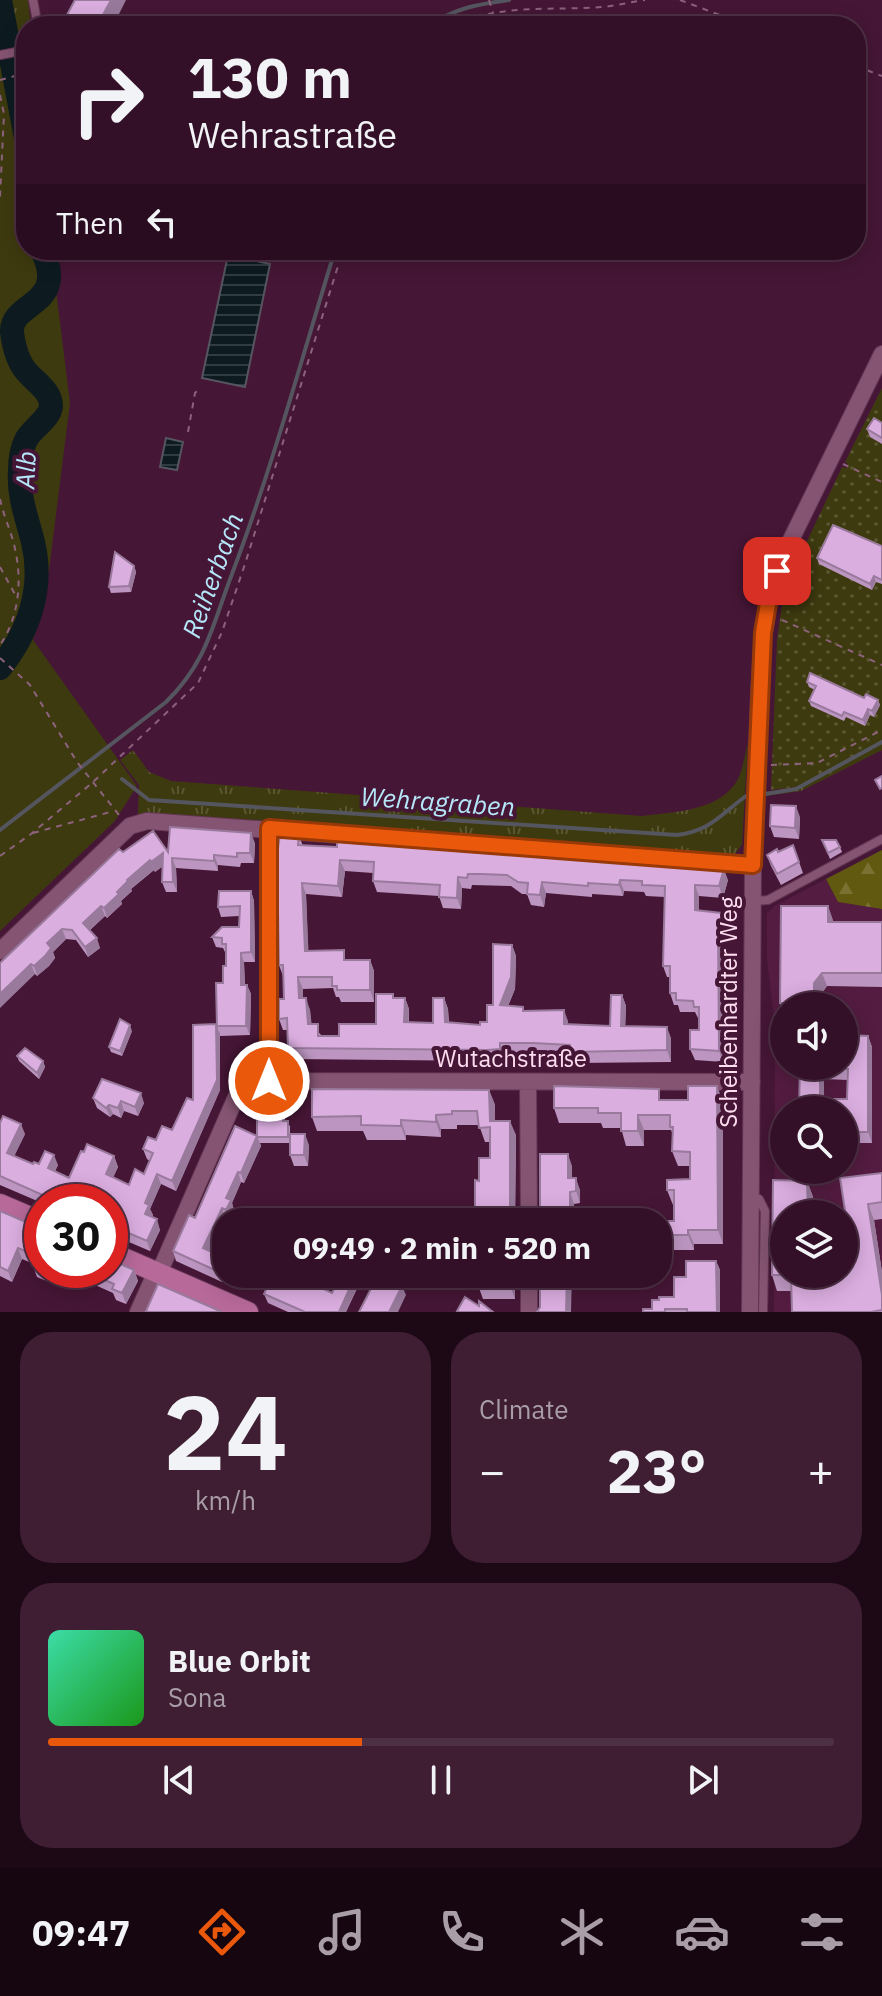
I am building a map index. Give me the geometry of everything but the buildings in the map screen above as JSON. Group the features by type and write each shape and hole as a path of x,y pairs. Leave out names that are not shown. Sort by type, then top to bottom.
{"street":[{"name":"Scheibenhardter Weg","path":"750,1312 752,902 763,633 771,586 882,354"},
{"path":"0,951 130,826 147,821 753,865"},
{"path":"138,1312 243,1081 269,1081 269,828"},
{"name":"Wutachstraße","path":"269,1081 752,1082"},
{"path":"528,1083 529,1208"},
{"path":"0,1204 24,1214"},
{"path":"128,1260 248,1312"},
{"path":"529,1288 529,1312"}],"lane":[{"path":"752,902 768,900 882,839"},
{"path":"750,1197 759,1199 765,1211 763,1312"}],"path":[{"path":"489,0 493,13"},
{"path":"484,16 529,9 602,7 645,0"},
{"path":"680,0 722,16"},
{"path":"0,80 15,76"},
{"path":"0,95 4,114 0,197"},
{"path":"0,856 92,783 198,683 222,632 340,260"},
{"path":"188,432 198,390"},
{"path":"847,466 882,482"},
{"path":"0,499 17,555 17,599 9,630 0,645"},
{"path":"0,567 17,599"},
{"path":"782,620 882,665"},
{"path":"0,658 30,685 77,762 114,811 130,826"},
{"path":"773,765 817,763 882,730"},
{"path":"31,834 114,811"}],"shaded area":[{"path":"227,260 270,264 245,387 202,378"},
{"path":"166,438 183,442 177,470 160,467"},
{"path":"826,879 838,902 882,909 882,1312 774,1312 774,1288 858,1288 858,1200 774,1200 774,1184 858,1184 858,1096 775,1096 775,1080 858,1080 858,992 771,992 767,913 776,905"}],"green space":[{"path":"7,0 28,0 30,16 16,16 16,39"},
{"path":"0,33 10,103 16,112 16,260 52,260 70,403 49,570 33,640 137,786 115,821 0,931"},
{"path":"882,388 882,741 796,787 771,790 777,640 783,597 842,467 847,468 845,462"},
{"path":"882,741 882,750 801,791 766,796 766,792 796,787"},
{"path":"748,742 742,845 734,855 726,857 138,814 139,785 120,760 133,750 149,772 171,781 642,816 696,808 720,798 738,779"},
{"path":"882,850 882,909 838,902 826,879"}],"waterway":[{"name":"Alb","path":"0,0 16,85"},
{"name":"Reiherbach","path":"447,16 477,5 509,0"},
{"name":"Alb","path":"0,668 26,624 32,609 37,576 33,542 22,498 20,463 26,440 51,406 45,390 21,363 12,332 20,314 44,293 49,282 45,260"},
{"name":"Reiherbach","path":"0,830 166,702 200,658 260,494 332,260"},
{"path":"765,794 796,789 882,742"},
{"name":"Wehragraben","path":"122,779 149,800 677,835 707,826 746,796"}],"route":[{"path":"269,1081 269,828 753,865 763,633 771,586 777,571"}]}
